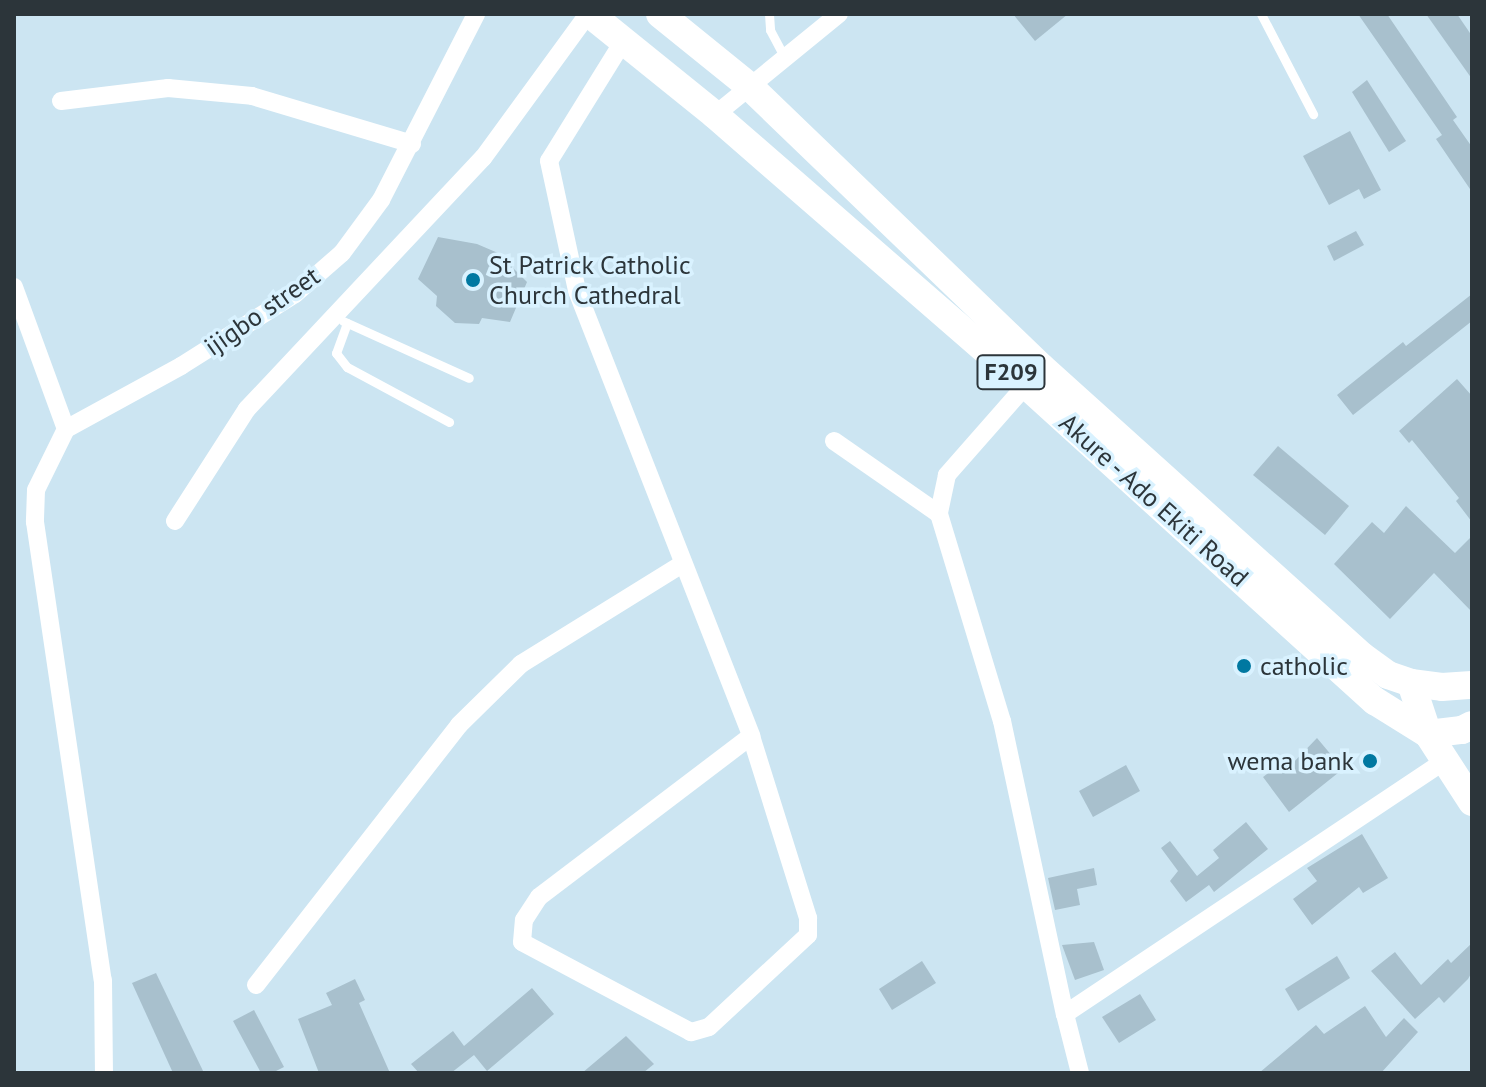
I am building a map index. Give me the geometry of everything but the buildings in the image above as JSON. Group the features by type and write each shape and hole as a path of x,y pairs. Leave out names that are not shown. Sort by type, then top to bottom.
{"main road":[{"name":"Akure - Ado Ekiti Road","path":"589,14 715,115 1026,385 1375,701 1428,734"},
{"name":"Akure - Ado Ekiti Road","path":"660,14 749,86 1041,367 1268,573 1362,656 1388,675 1411,683"},
{"name":"F209","path":"1411,683 1442,687 1472,685"},
{"path":"1411,683 1428,734 1472,802"},
{"path":"1428,734 1462,730 1472,725"}],"street":[{"name":"ijigbo street","path":"66,429 181,366 295,294 342,253 381,200 476,14"},
{"path":"175,521 247,409 340,320 483,158 589,14"},
{"path":"715,115 839,14"},
{"path":"624,40 549,161 577,291 751,736 808,918 808,935 801,946 709,1027 691,1032 535,952 522,942 524,920 539,897 751,736"},
{"path":"61,101 168,88 252,96 412,144"},
{"path":"14,287 66,429 36,490 35,522 103,980 104,1073"},
{"path":"1026,385 947,475 939,514 1002,721 1080,1073"},
{"path":"834,441 939,514"},
{"path":"256,985 459,725 521,664 682,564"},
{"path":"1065,1014 1444,761"}],"lane":[{"path":"769,14 770,30 785,58"},
{"path":"1261,14 1313,114"},
{"path":"449,422 347,367 336,353 340,320 469,378"}],"place":[{"name":"St Patrick Catholic Church Cathedral","path":"473,280"},
{"name":"catholic","path":"1244,666"},
{"name":"wema bank","path":"1370,761"}]}
